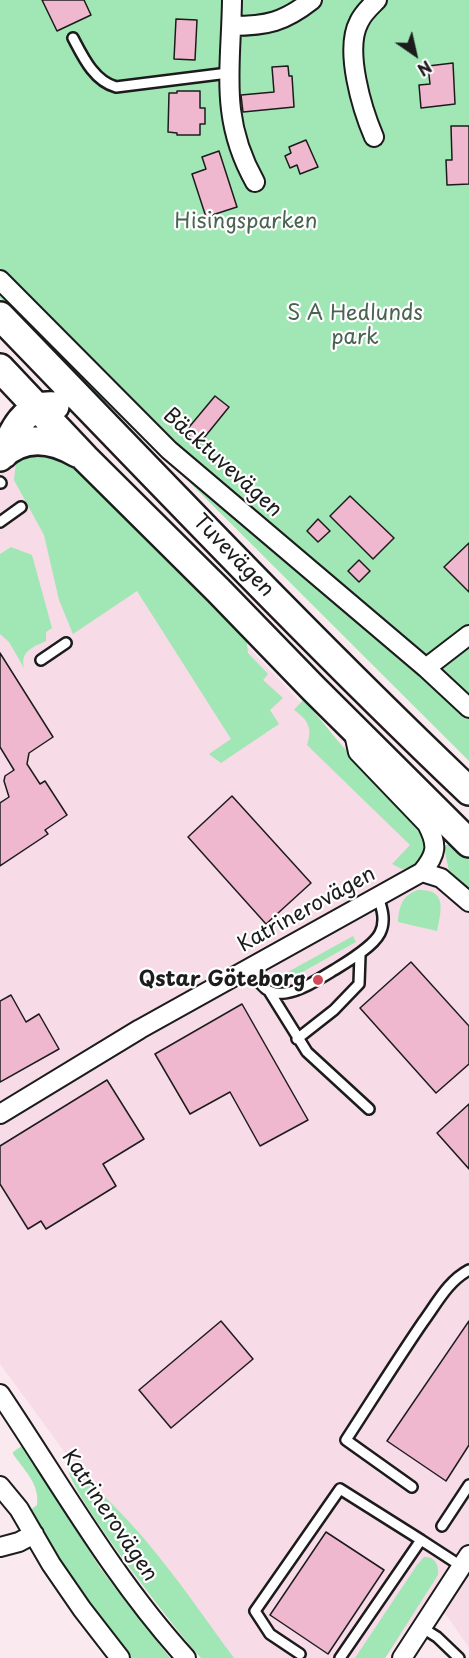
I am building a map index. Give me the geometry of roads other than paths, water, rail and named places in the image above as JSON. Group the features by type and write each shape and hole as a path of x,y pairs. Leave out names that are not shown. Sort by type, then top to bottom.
{"main road":[{"name":"Tuvevägen","path":"0,316 389,716 469,791"},
{"name":"Tuvevägen","path":"0,369 353,729 469,843"},
{"path":"0,387 13,409 15,427"},
{"path":"2,455 15,427 37,407 45,405 61,409 117,456 140,460"},
{"path":"2,455 29,442 41,440 52,441 85,458"}],"street":[{"path":"232,0 228,73 231,119 234,135 255,182"},
{"path":"232,26 273,23 290,16 312,0"},
{"path":"374,137 362,103 353,46 358,23 377,0"},
{"name":"Bäcktuvevägen","path":"0,280 169,450 426,668 469,708"},
{"path":"426,668 469,635"},
{"path":"353,729 358,752 428,824 432,832 435,843 433,860 422,872 441,878 469,903"},
{"name":"Katrinerovägen","path":"0,1114 140,1029 422,872"},
{"name":"Katrinerovägen","path":"0,1394 118,1573 156,1625 186,1658"},
{"path":"0,1486 19,1509 51,1564 82,1609 120,1658"},
{"path":"0,1547 19,1542 34,1534"},
{"path":"402,1658 465,1561"}],"lane":[{"path":"73,38 86,63 105,85 116,87 228,73"},
{"path":"0,522 21,507"},
{"path":"41,660 66,643"},
{"path":"268,991 286,993 302,989 360,955 380,933 383,910 378,897"},
{"path":"297,1039 334,1010 359,984 360,955"},
{"path":"253,965 257,980 268,991 307,1052 369,1109"},
{"path":"412,1487 346,1440 402,1352 446,1289 459,1275 469,1270"},
{"path":"442,1526 469,1485"},
{"path":"300,1654 270,1634 255,1611 340,1489 421,1540 465,1561"},
{"path":"340,1658 421,1540"},
{"path":"421,1627 437,1637 459,1658"}],"place":[{"name":"Qstar Göteborg","path":"318,980"}],"park label":[{"name":"Hisingsparken","path":"246,222"},
{"name":"S A Hedlunds park","path":"355,326"}]}
